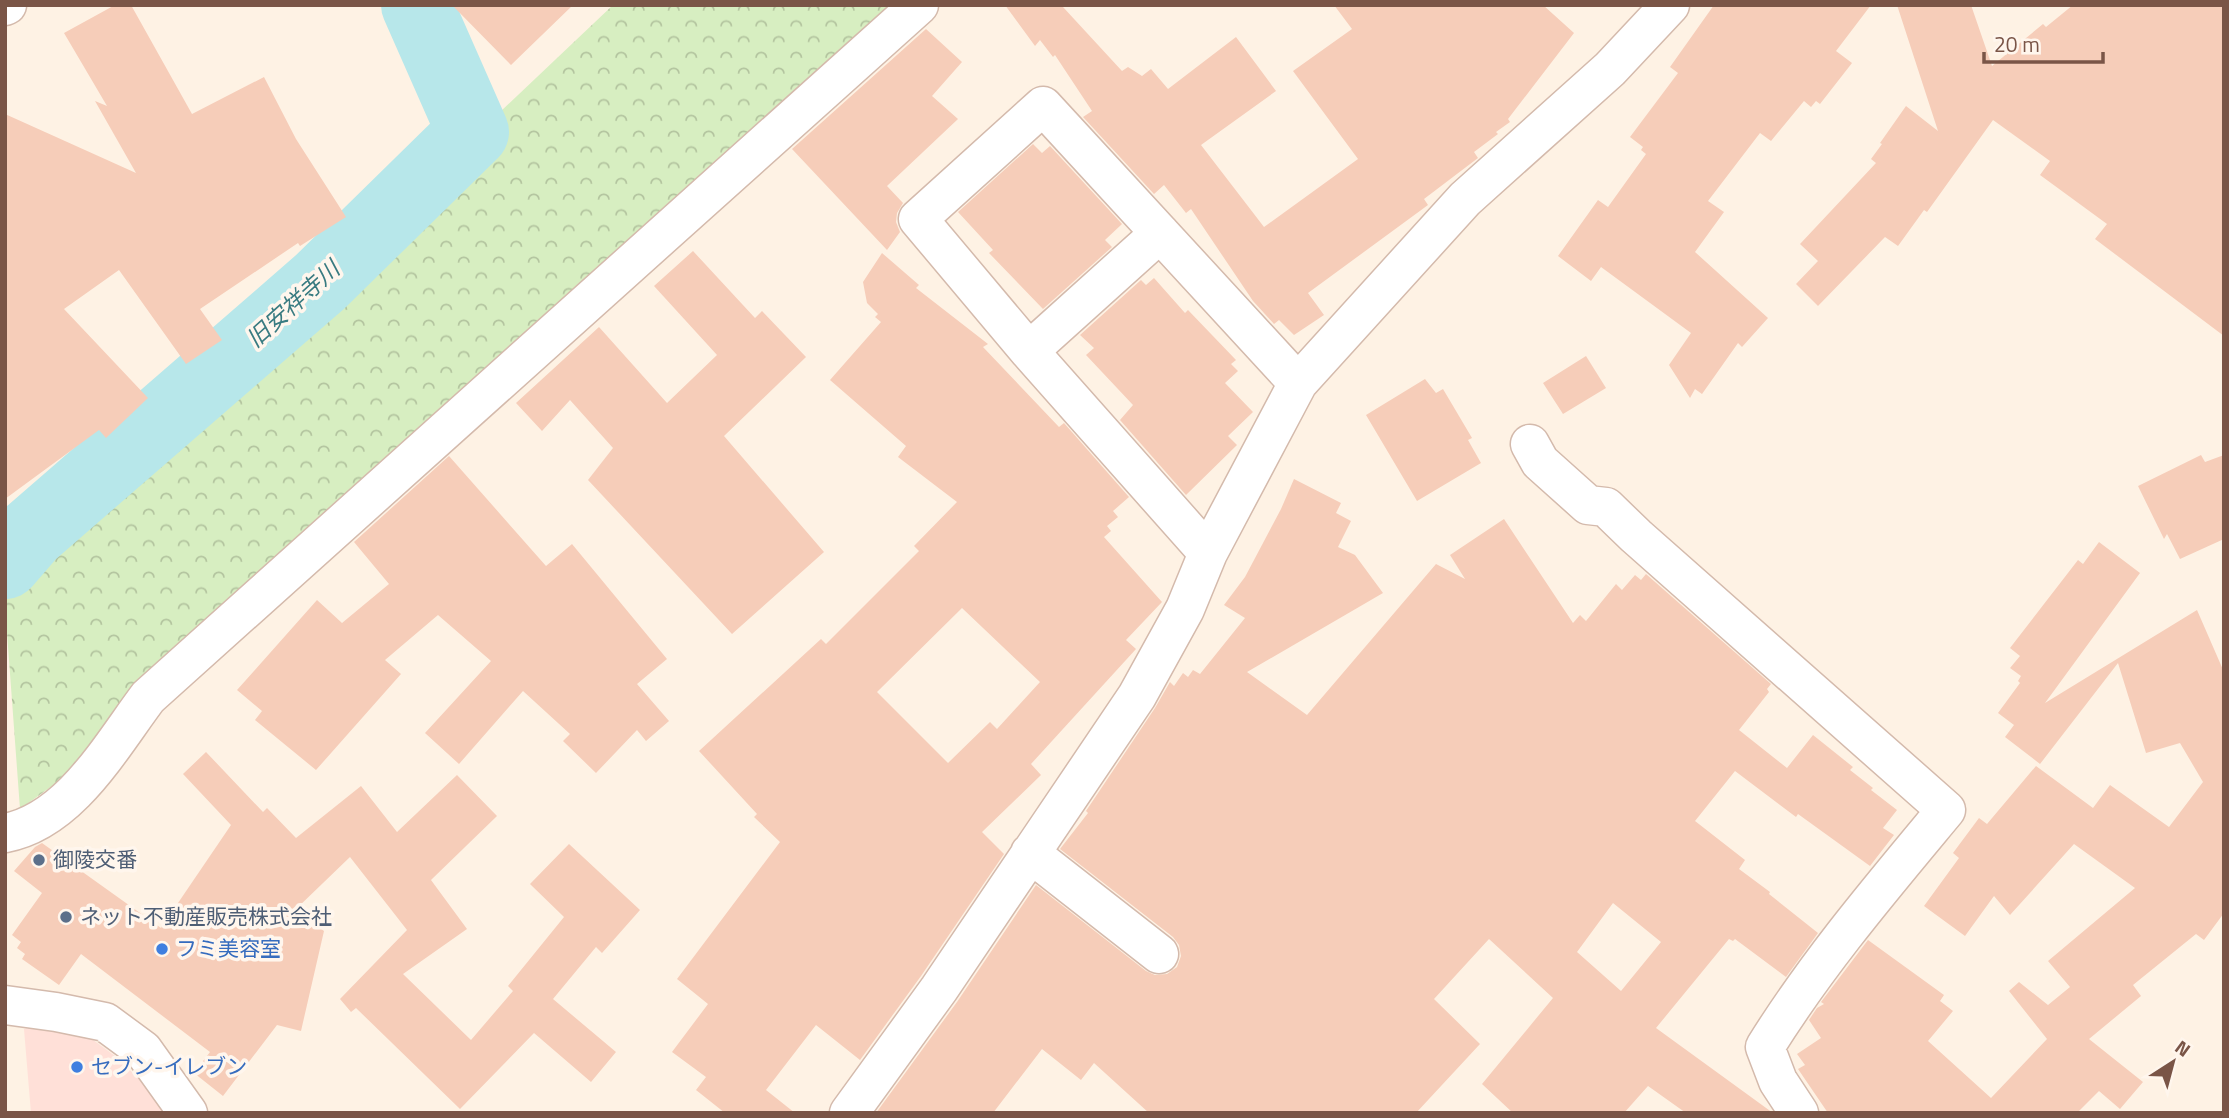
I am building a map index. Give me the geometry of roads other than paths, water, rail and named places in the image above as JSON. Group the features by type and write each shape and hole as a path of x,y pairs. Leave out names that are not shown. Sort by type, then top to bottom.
{"street":[{"path":"5,833 21,830 67,802 148,697 919,5"},
{"path":"849,1113 939,989 1137,696 1185,609 1208,553 1298,383 1465,199 1610,69 1670,5"},
{"path":"1208,553 1029,351 918,219 1043,106 1298,383"},
{"path":"1029,351 1160,233"},
{"path":"1530,443 1541,462 1588,505 1606,507 1946,810 1843,933 1785,1014 1765,1047 1778,1081 1799,1113"},
{"path":"1030,853 1158,954"},
{"path":"5,1005 106,1022 143,1050 188,1113"}],"waterway":[{"name":"旧安祥寺川","path":"5,563 31,533 320,282 473,132 417,5"}],"place":[{"name":"御陵交番","path":"39,860"},
{"name":"ネット不動産販売株式会社","path":"66,917"},
{"name":"フミ美容室","path":"162,949"},
{"name":"セブン-イレブン","path":"77,1067"}]}
